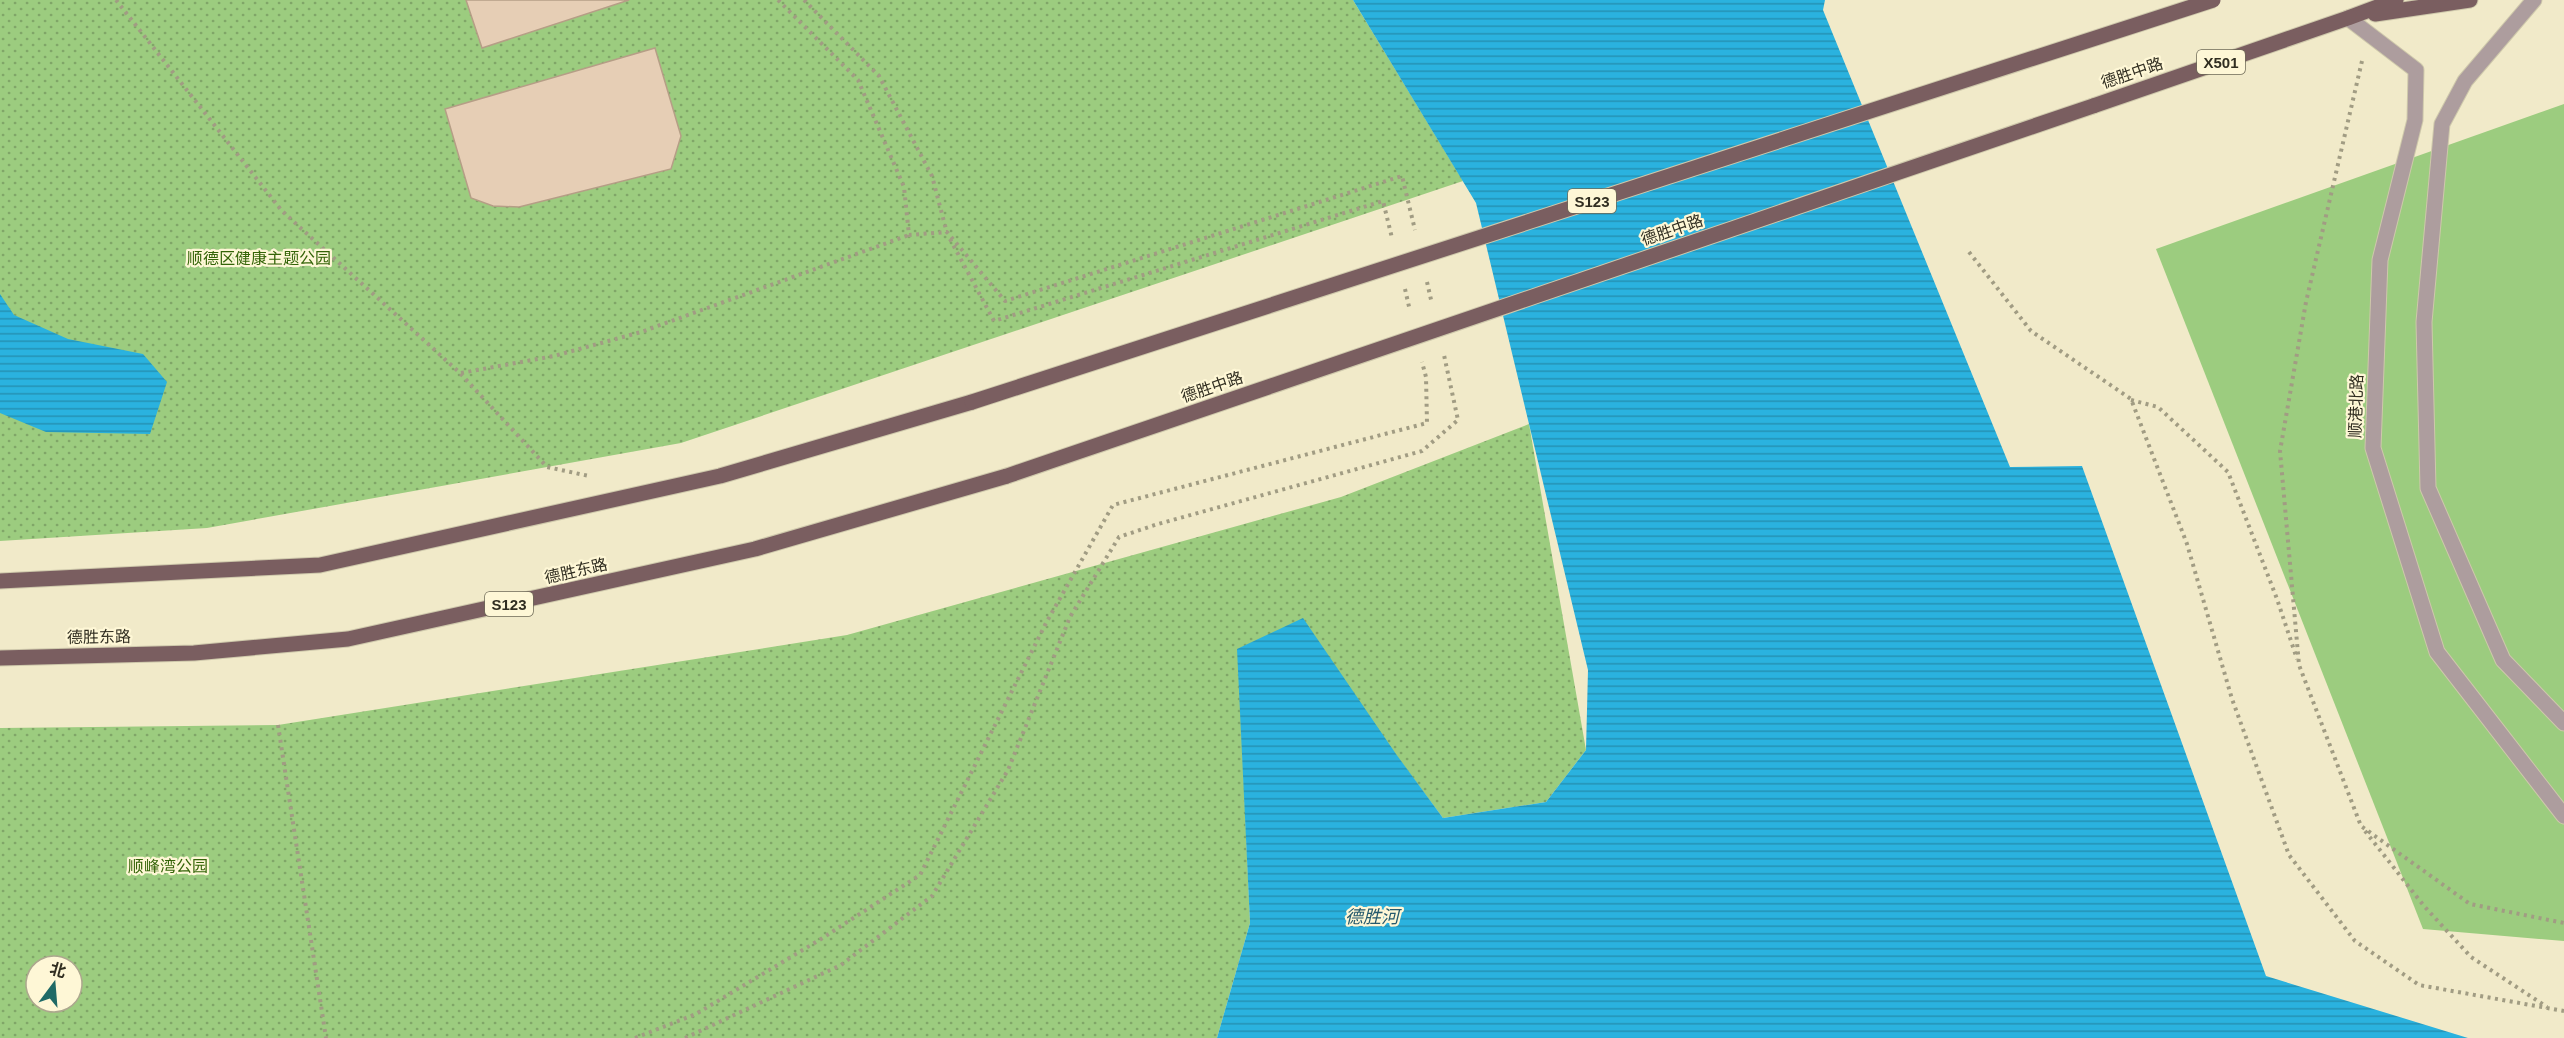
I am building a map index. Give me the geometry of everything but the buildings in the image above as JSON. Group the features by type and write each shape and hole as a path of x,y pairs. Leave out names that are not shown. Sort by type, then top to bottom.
{"main road":[{"name":"S123","path":"0,581 320,565 720,476 972,402 2213,0"},
{"path":"2349,18 2396,0"},
{"path":"2349,18 2470,0"},
{"name":"德胜中路","path":"1007,476 2349,18"},
{"name":"德胜东路","path":"0,658 194,653 348,639 755,549 1007,476"}],"lane":[{"path":"2534,0 2465,81 2442,124 2424,322 2428,488 2503,660 2564,723"},
{"name":"顺港北路","path":"2349,18 2416,69 2415,120 2380,260 2373,448 2437,652 2564,816"}],"path":[{"path":"116,0 282,211 460,373 547,467"},
{"path":"804,0 879,76 932,176 947,232 994,321 1383,201 1394,245"},
{"path":"2299,665 2280,451 2306,302 2363,58"},
{"path":"460,373 554,356 641,332 909,235"},
{"path":"1968,252 2031,331 2131,399 2158,407 2228,472 2361,826 2424,906 2471,957 2550,1010"},
{"path":"1402,278 1412,322"},
{"path":"635,1038 696,1014 821,939 920,875 1046,623 1113,505 1427,423 1426,377 1420,355"},
{"path":"2131,399 2187,544 2232,699 2289,855 2355,940 2419,986 2564,1011"},
{"path":"278,725 326,1038"},
{"path":"2361,826 2470,904 2564,923"}],"green space":[{"name":"顺德区健康主题公园","path":"0,0 1353,0 1463,181 681,443 207,528 0,541"},
{"path":"2564,104 2564,941 2423,929 2156,249"},
{"name":"顺峰湾公园","path":"1529,424 1586,750 1546,802 1443,818 1396,755 1238,649 1250,923 1217,1038 0,1038 0,728 278,725 847,635 1341,497"}],"water":[{"name":"德胜河","path":"1353,0 1825,0 1823,10 2010,467 2082,466 2266,976 2468,1038 1217,1038 1250,923 1237,649 1303,618 1396,754 1443,818 1546,802 1586,750 1588,670 1476,203"},
{"path":"0,294 14,315 68,339 143,354 167,382 150,434 46,432 0,413"}]}
